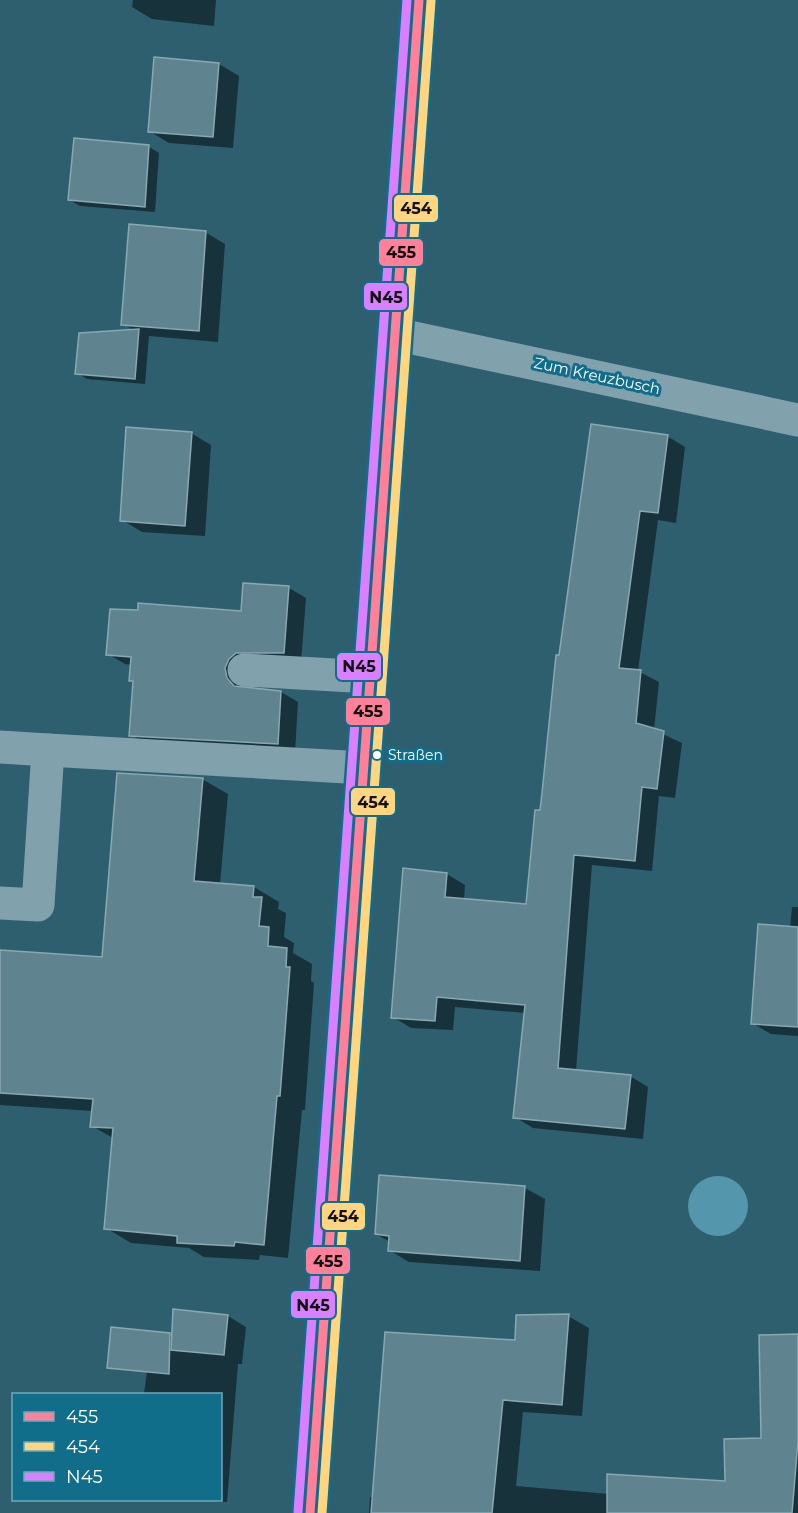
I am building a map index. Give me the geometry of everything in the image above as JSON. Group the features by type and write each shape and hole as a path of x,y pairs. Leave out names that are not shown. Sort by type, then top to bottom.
{"main road":[{"path":"310,1513 419,0"}],"street":[{"name":"Zum Kreuzbusch","path":"395,334 798,420"},
{"path":"244,670 370,677"},
{"path":"0,747 364,768"},
{"path":"0,903 38,905 48,750"}],"water":[{"path":"712,1176 724,1176 735,1181 743,1189 748,1206 746,1218 735,1231 724,1236 712,1236 701,1231 693,1223 688,1212 688,1200 693,1189 701,1181"}],"building":[{"path":"154,57 219,63 213,137 148,132"},
{"path":"74,138 149,145 145,207 68,200"},
{"path":"129,224 206,231 199,331 121,325"},
{"path":"139,329 135,379 75,374 79,333"},
{"path":"591,424 668,435 658,513 640,511 619,668 641,670 636,723 664,731 657,789 642,787 635,861 574,855 558,1068 631,1075 625,1129 513,1118 525,1005 437,997 435,1021 391,1018 403,868 447,873 445,897 526,904 535,810 540,810 556,655 559,655"},
{"path":"126,427 192,432 185,526 120,521"},
{"path":"243,583 289,586 284,653 236,653 229,659 225,668 227,678 234,686 281,691 278,744 129,736 133,681 129,681 131,657 106,655 110,609 138,610 138,603 241,611"},
{"path":"117,773 203,778 194,881 254,886 253,897 262,897 259,926 269,927 268,946 287,948 286,967 290,967 280,1096 277,1096 264,1245 235,1242 234,1246 177,1243 177,1236 104,1229 113,1128 90,1127 93,1099 0,1093 0,950 102,957"},
{"path":"758,924 798,927 798,1027 751,1024"},
{"path":"379,1175 525,1186 520,1261 388,1251 389,1236 375,1234"},
{"path":"173,1309 228,1315 224,1355 171,1350"},
{"path":"569,1314 562,1405 503,1400 492,1513 371,1513 385,1332 515,1340 516,1315"},
{"path":"111,1327 170,1333 169,1374 107,1368"},
{"path":"798,1334 798,1441 792,1513 607,1513 607,1474 725,1481 724,1439 761,1438 759,1335"}],"transit line":[{"name":"N45","path":"298,1512 407,0"},
{"name":"455","path":"310,1513 419,0"},
{"name":"454","path":"322,1513 431,1"}],"place":[{"name":"Straßen","path":"377,755"}]}
